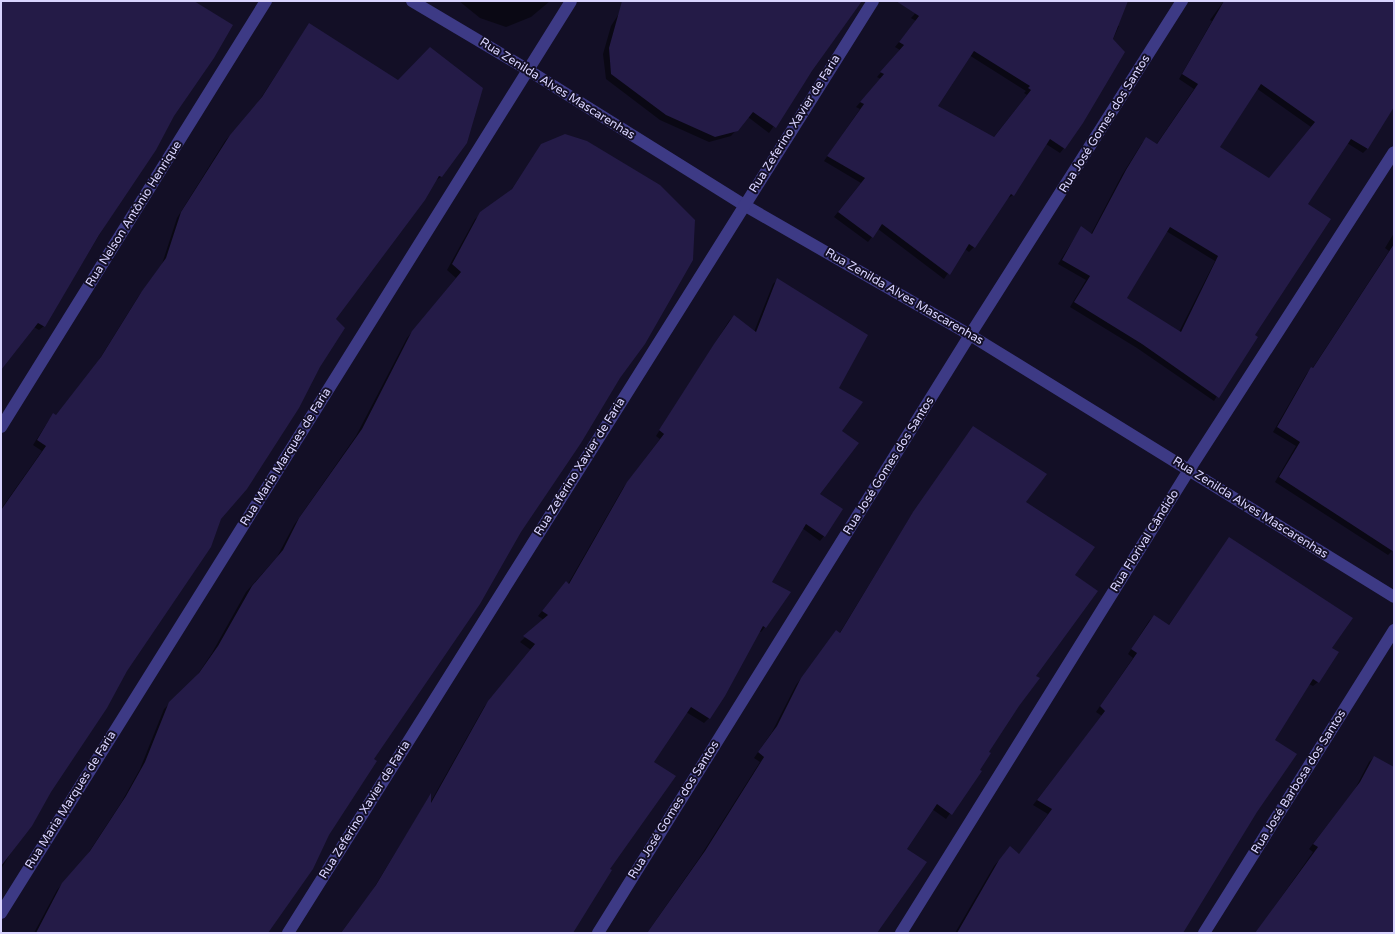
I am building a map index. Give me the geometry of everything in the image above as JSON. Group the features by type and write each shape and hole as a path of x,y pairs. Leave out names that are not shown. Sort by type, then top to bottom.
{"street":[{"name":"Rua Nelson Antônio Henrique","path":"1,427 266,1"},
{"name":"Rua Zenilda Alves Mascarenhas","path":"412,1 528,70 744,205 970,335 1394,597"},
{"name":"Rua Maria Marques de Faria","path":"1,913 571,1"},
{"name":"Rua Zeferino Xavier de Faria","path":"288,933 873,1"},
{"name":"Rua José Gomes dos Santos","path":"598,933 970,335 1182,1"},
{"name":"Rua Florival Cândido","path":"901,933 1189,470 1394,152"},
{"name":"Rua José Barbosa dos Santos","path":"1204,933 1394,630"}],"building":[{"path":"1,1 194,1 233,25 214,58 174,116 156,150 99,235 45,327 38,323 1,370"},
{"path":"622,1 862,1 812,71 776,128 753,112 738,131 715,137 666,115 611,74 609,48"},
{"path":"896,1 1128,1 1113,39 1125,52 1083,123 1065,149 1050,139 1014,196 1011,194 975,248 969,244 950,275 882,224 873,238 838,212 865,178 827,156 864,104 860,102 884,74 880,72 904,45 899,42 919,16","holes":["974,51 1030,86 1028,88 1031,90 994,137 938,106"]},
{"path":"1224,1 1394,1 1394,107 1368,149 1351,139 1308,204 1331,219 1255,335 1258,337 1219,398 1142,344 1074,302 1090,276 1062,260 1081,226 1092,234 1146,137 1157,144 1198,84 1182,74","holes":["1261,84 1315,122 1269,178 1220,147","1170,227 1218,256 1181,332 1127,298"]},
{"path":"309,23 398,80 430,47 483,88 467,143 442,177 439,176 425,200 336,319 345,328 320,367 299,408 247,489 221,519 211,547 127,671 107,708 51,792 32,826 1,866 1,510 46,446 37,440 53,413 56,415 101,357 142,291 166,258 181,212 230,135 262,97"},
{"path":"565,134 587,141 660,185 695,220 693,260 645,344 620,378 581,443 521,532 480,604 374,759 377,761 329,835 313,869 268,933 36,933 62,883 90,851 126,796 145,762 169,702 199,673 218,646 252,586 283,550 299,518 362,429 412,331 461,272 452,264 480,212 512,189 541,144"},
{"path":"1394,244 1394,552 1279,477 1300,442 1277,427 1311,367 1313,368"},
{"path":"777,278 868,335 839,388 863,402 842,431 859,443 820,494 843,509 825,537 806,524 772,582 791,592 766,628 763,626 725,696 710,719 691,707 654,762 676,776 610,869 612,870 573,933 341,933 376,885 431,793 431,803 488,701 535,644 523,636 548,615 542,611 566,581 569,584 627,482 664,434 659,430 714,344 734,315 756,332"},
{"path":"973,426 1047,474 1026,502 1095,547 1075,575 1098,591 1036,676 1040,678 989,752 991,753 980,770 982,771 952,815 937,804 907,849 927,862 877,933 647,933 705,851 764,757 758,752 777,726 801,678 836,630 840,633 913,512"},
{"path":"1229,537 1353,618 1332,648 1339,652 1319,683 1313,679 1275,740 1297,754 1257,812 1183,933 957,933 999,860 1010,846 1019,854 1052,809 1037,800 1105,711 1100,706 1137,653 1131,649 1154,615 1169,625"},
{"path":"1374,756 1394,767 1394,933 1255,933 1318,847 1313,844 1360,782"}]}
